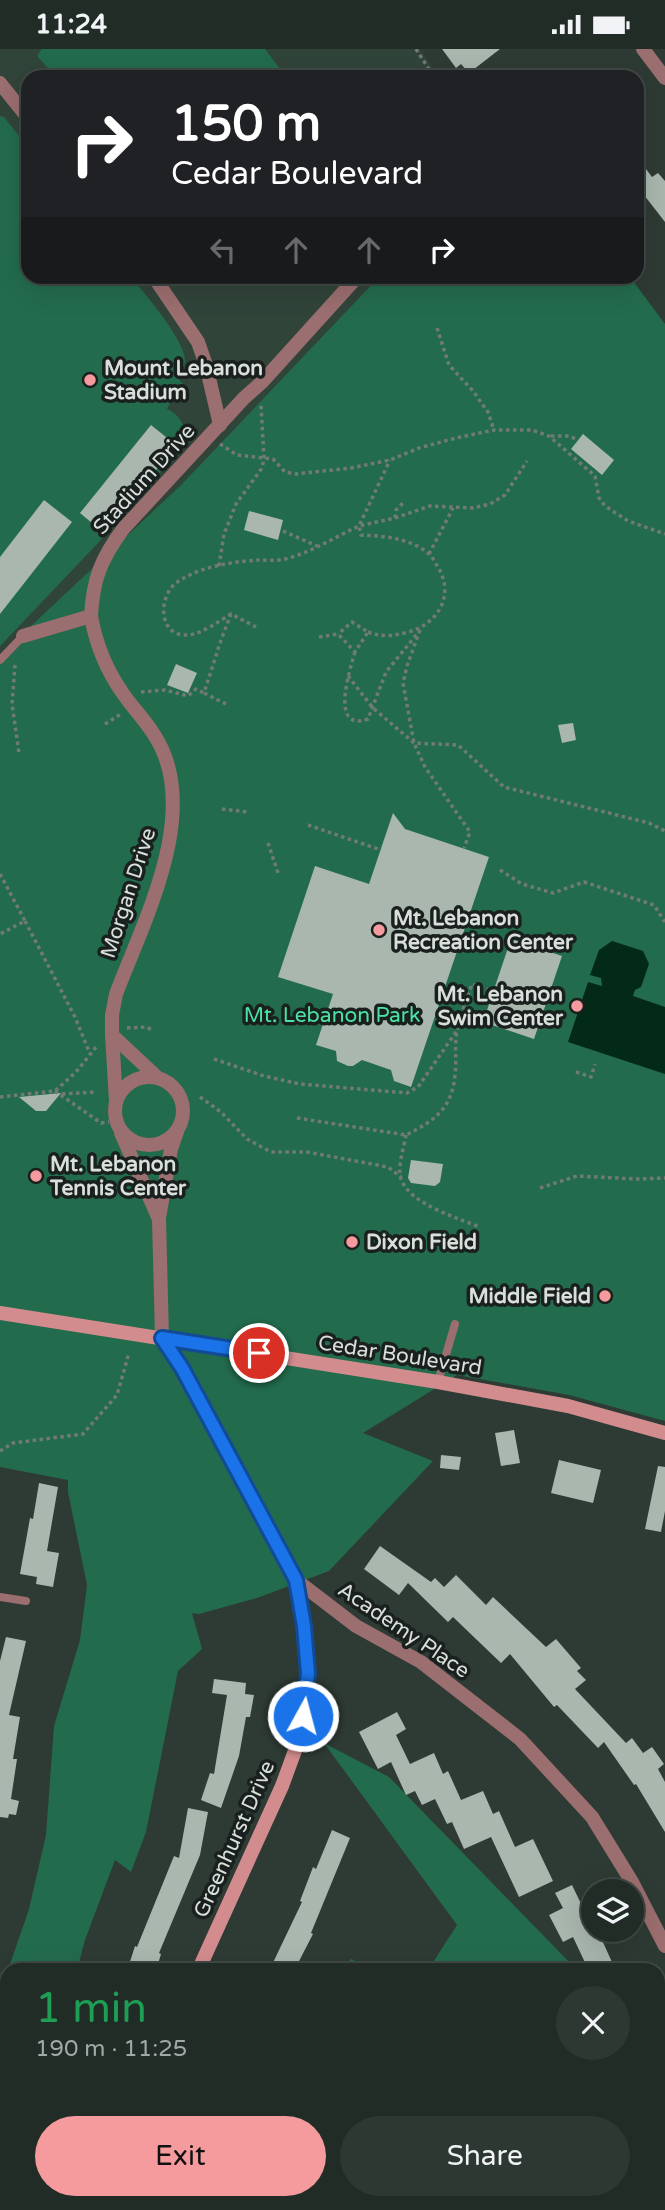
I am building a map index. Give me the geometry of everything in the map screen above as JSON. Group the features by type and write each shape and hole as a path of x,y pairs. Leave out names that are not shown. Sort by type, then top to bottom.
{"street":[{"path":"643,49 665,78"},
{"path":"0,83 21,109"},
{"name":"Stadium Drive","path":"159,284 198,342 220,425"},
{"name":"Stadium Drive","path":"91,616 98,570 109,548 159,488 351,284"},
{"path":"23,636 91,616"},
{"name":"Morgan Drive","path":"91,616 96,641 107,669 122,693 155,734 174,788 173,820 167,852 116,994 107,1037 116,1101"},
{"path":"107,1037 176,1090 181,1099 182,1121 172,1149 159,1218 162,1338"},
{"path":"158,1078 147,1077 127,1084 116,1101 118,1126 159,1218"},
{"path":"118,1126 128,1139 149,1146 160,1144 177,1131"},
{"name":"Cedar Boulevard","path":"0,1313 438,1382 568,1406 665,1433"},
{"name":"Greenhurst Drive","path":"162,1338 182,1368 296,1580 308,1673 300,1737 271,1809 202,1963"},
{"name":"Academy Place","path":"296,1580 356,1626 421,1662 520,1739 592,1817 632,1882 665,1946"}],"lane":[{"path":"0,660 23,636"},
{"path":"438,1382 455,1324"},
{"path":"0,1597 26,1601"}],"path":[{"path":"416,49 430,70"},
{"path":"437,328 449,365 488,412 494,431"},
{"path":"219,566 224,534 236,504 262,468 264,458 261,404"},
{"path":"219,444 237,455 273,459 285,472 295,474 351,468 390,460 419,448 494,431 532,430 549,436 595,476 599,499 605,506 628,521 665,534"},
{"path":"549,436 563,435 576,439"},
{"path":"368,632 355,652 345,697 346,713 360,722 368,719 376,692 386,672 420,630 439,613 444,594 442,575 429,554 393,538 361,535 359,526 390,460"},
{"path":"231,614 187,635 175,632 167,624 162,613 163,601 173,585 193,572 253,560 284,559 359,526 430,506 473,508 490,504 505,495 527,461"},
{"path":"395,518 396,510 403,503"},
{"path":"429,554 453,508"},
{"path":"283,531 317,546"},
{"path":"231,614 256,627"},
{"path":"204,693 231,614"},
{"path":"319,637 338,634 352,622 379,636 420,630"},
{"path":"420,630 404,683 414,743 425,767 470,832 464,848"},
{"path":"338,634 355,652"},
{"path":"19,753 12,704 14,667 23,636"},
{"path":"348,676 373,708 414,743 458,745 504,787 649,823 665,831"},
{"path":"139,692 165,689 188,696 196,689 226,704"},
{"path":"105,725 123,712"},
{"path":"222,809 248,813"},
{"path":"308,825 381,850"},
{"path":"268,843 278,873"},
{"path":"500,870 523,884 553,893 584,882 654,905 665,922"},
{"path":"0,874 75,1017 90,1053"},
{"path":"0,934 25,921"},
{"path":"297,1118 405,1135 439,1115 449,1102 455,1076 457,1031 472,984 493,991"},
{"path":"127,1028 137,1026 153,1031"},
{"path":"214,1059 264,1076 300,1084 407,1093 418,1087 457,1031"},
{"path":"0,1097 55,1091 107,1037"},
{"path":"576,1072 591,1077 595,1064"},
{"path":"55,1091 101,1123 118,1126"},
{"path":"60,1094 96,1092"},
{"path":"200,1097 221,1112 247,1139 271,1152 307,1152 388,1167 430,1207 480,1227"},
{"path":"401,1177 405,1135"},
{"path":"540,1188 577,1176 665,1178"},
{"path":"0,1451 13,1443 83,1434 117,1395 128,1353"}],"shaded area":[{"path":"0,49 420,49 434,70 21,70 21,284 372,284 181,485 0,655"},
{"path":"612,941 643,951 649,964 641,987 635,990 633,996 665,1007 665,1074 568,1042 588,982 602,986 601,978 590,975 599,950"}],"green space":[{"path":"42,49 265,49 281,70 50,70 37,56"},
{"name":"Mount Lebanon Stadium","path":"0,116 4,117 21,138 21,284 137,284 164,318 184,354 185,362 176,376 183,384 167,409 179,418 184,427 186,443 98,543 0,646"},
{"name":"Mt. Lebanon Park","path":"372,284 635,284 665,324 665,1421 569,1395 457,1375 363,1433 433,1461 329,1571 257,1598 199,1614 192,1613 202,1649 178,1671 146,1832 131,1872 115,1860 79,1963 10,1963 29,1909 46,1835 54,1726 80,1640 87,1585 68,1492 68,1480 0,1467 0,655 181,485"},
{"path":"324,1743 389,1777 570,1963 433,1963 457,1925"}],"building":[{"path":"442,49 500,49 473,70 466,70 461,64 456,68"},
{"path":"644,166 652,177 658,173 665,181 665,222 644,195"},
{"path":"151,425 176,445 105,534 80,513"},
{"path":"583,434 614,460 602,475 571,449"},
{"path":"44,500 72,522 0,614 0,557"},
{"path":"249,511 283,520 278,540 244,530"},
{"path":"176,664 197,673 188,693 167,685"},
{"path":"573,723 576,740 562,743 558,725"},
{"name":"Mt. Lebanon Recreation Center","path":"393,813 405,829 489,857 411,1087 394,1081 391,1070 362,1060 348,1066 337,1061 336,1051 316,1045 333,994 278,977 315,866 369,884"},
{"path":"511,939 562,956 534,1039 483,1022"},
{"path":"61,1093 46,1111 36,1111 19,1097"},
{"path":"411,1160 443,1164 440,1182 435,1186 411,1183 408,1178"},
{"path":"514,1430 520,1463 501,1466 495,1433"},
{"path":"441,1455 461,1457 459,1470 440,1468"},
{"path":"559,1460 601,1470 593,1503 551,1493"},
{"path":"658,1466 665,1467 665,1511 661,1532 645,1529"},
{"path":"39,1483 58,1487 47,1551 59,1553 53,1587 36,1584 37,1577 20,1574"},
{"path":"380,1546 431,1582 435,1578 444,1587 456,1575 486,1605 493,1597 546,1647 556,1639 581,1668 577,1671 586,1680 575,1689 626,1743 632,1738 643,1753 652,1747 664,1764 658,1769 665,1782 665,1832 636,1784 634,1785 604,1742 598,1748 557,1705 554,1707 510,1654 501,1663 453,1617 448,1622 408,1583 399,1595 364,1569"},
{"path":"6,1637 26,1641 9,1715 20,1717 13,1759 17,1759 11,1799 19,1801 16,1815 9,1814 8,1818 0,1817 0,1661"},
{"path":"214,1679 246,1683 245,1694 254,1695 250,1717 246,1717 239,1756 221,1808 201,1800 210,1773 214,1774 227,1695 212,1693"},
{"path":"397,1712 406,1729 396,1735 410,1764 434,1753 443,1774 448,1771 461,1800 483,1791 493,1814 499,1811 515,1847 533,1839 553,1881 519,1897 491,1837 464,1849 452,1822 447,1824 435,1799 422,1805 415,1791 406,1795 391,1762 378,1769 359,1732"},
{"path":"188,1808 208,1812 200,1855 159,1953 158,1963 130,1963 174,1856 179,1858"},
{"path":"332,1830 350,1838 311,1933 313,1934 298,1963 273,1963 302,1902 300,1901 313,1867 316,1869"},
{"path":"572,1885 581,1904 581,1942 603,1942 612,1963 585,1963 573,1937 563,1942 549,1915 563,1908 555,1893"}],"place":[{"name":"Mount Lebanon Stadium","path":"90,380"},
{"name":"Mt. Lebanon Recreation Center","path":"379,930"},
{"name":"Mt. Lebanon Swim Center","path":"577,1006"},
{"name":"Mt. Lebanon Tennis Center","path":"36,1176"},
{"name":"Dixon Field","path":"352,1242"},
{"name":"Middle Field","path":"605,1296"}],"route":[{"path":"259,1353 162,1338 182,1368 296,1580 308,1673 303,1716"}]}
